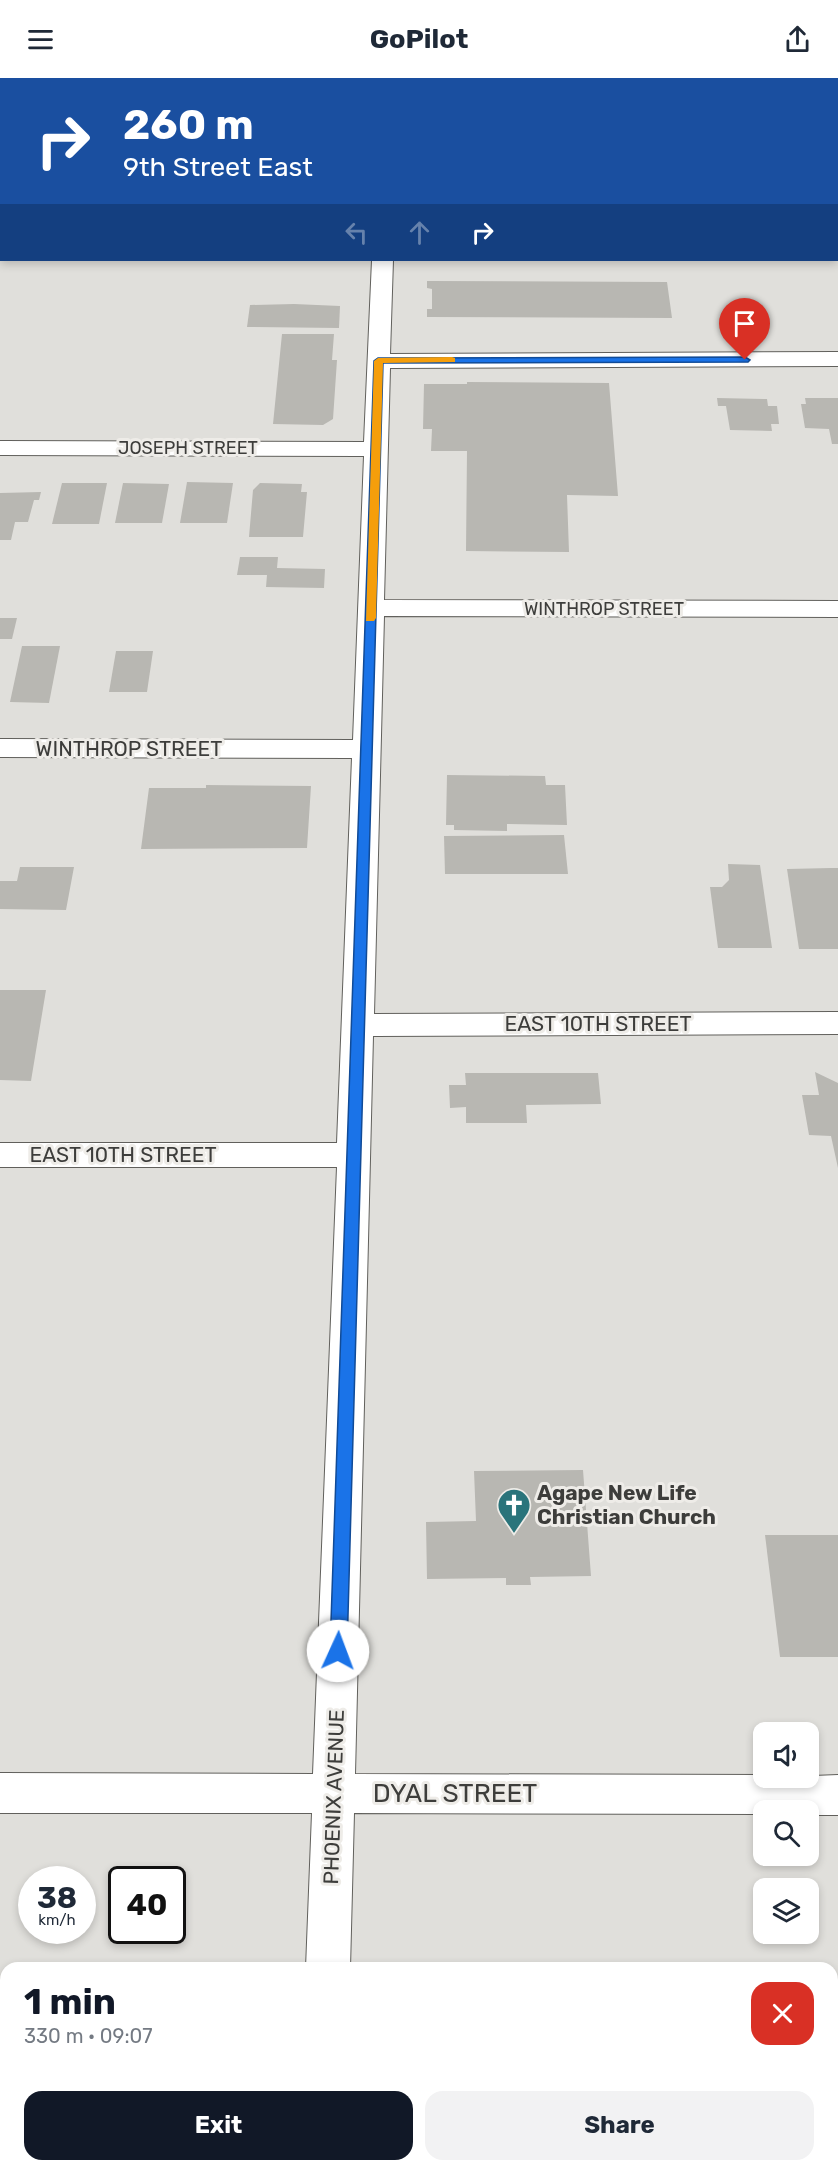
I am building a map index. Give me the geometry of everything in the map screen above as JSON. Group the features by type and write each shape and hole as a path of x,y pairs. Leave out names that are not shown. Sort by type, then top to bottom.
{"street":[{"name":"PHOENIX AVENUE","path":"328,1962 382,261"},
{"path":"378,361 838,359"},
{"name":"JOSEPH STREET","path":"0,448 376,449"},
{"name":"WINTHROP STREET","path":"370,609 838,609"},
{"name":"WINTHROP STREET","path":"0,748 366,749"},
{"name":"EAST 10TH STREET","path":"357,1025 838,1023"},
{"name":"EAST 10TH STREET","path":"0,1155 354,1155"},
{"name":"DYAL STREET","path":"0,1793 838,1795"}],"building":[{"path":"427,281 667,282 672,318 427,317 427,309 432,309 432,289 427,288"},
{"path":"250,305 340,306 339,328 247,327"},
{"path":"282,334 334,334 332,360 337,360 333,419 323,425 273,424"},
{"path":"467,382 609,383 618,496 567,495 569,552 466,551 467,451 431,451 432,429 423,429 424,384 467,384"},
{"path":"717,398 767,399 768,406 777,406 779,424 771,424 772,431 730,430 726,406 718,406"},
{"path":"805,398 838,398 838,444 832,444 829,429 805,428 801,404 806,404"},
{"path":"187,482 233,483 227,523 180,523"},
{"path":"62,483 107,483 99,524 52,524"},
{"path":"123,483 169,484 162,523 115,523"},
{"path":"260,483 302,484 301,492 307,492 303,537 249,537 253,490"},
{"path":"41,492 39,500 34,500 28,522 15,522 11,540 0,540 0,493"},
{"path":"240,557 278,557 277,568 325,569 324,588 266,587 267,575 237,575"},
{"path":"0,618 17,618 12,639 0,639"},
{"path":"22,646 60,646 49,703 10,702"},
{"path":"116,651 153,651 147,692 109,692"},
{"path":"447,775 545,776 546,785 565,785 567,825 507,824 507,831 454,830 454,825 446,825"},
{"path":"206,785 311,786 307,848 141,849 149,788 206,788"},
{"path":"564,835 568,874 445,874 444,836"},
{"path":"728,864 760,865 772,948 718,948 710,887 722,887 729,880"},
{"path":"20,867 74,867 66,910 0,909 0,881 17,881"},
{"path":"838,868 838,949 799,949 787,869"},
{"path":"0,990 46,990 31,1081 0,1080"},
{"path":"815,1072 838,1083 838,1168 831,1136 809,1135 802,1095 819,1095"},
{"path":"465,1073 598,1073 601,1104 526,1105 527,1123 466,1123 466,1107 450,1108 449,1085 466,1085"},
{"path":"583,1470 591,1576 530,1577 531,1585 506,1585 506,1578 427,1579 426,1522 476,1521 474,1471"},
{"path":"765,1535 838,1535 838,1657 780,1657"}],"slow traffic":[{"path":"370,618 378,361 452,360"}],"place":[{"name":"Agape New Life Christian Church","path":"514,1534"}],"route":[{"path":"338,1651 378,361 745,360"}]}
